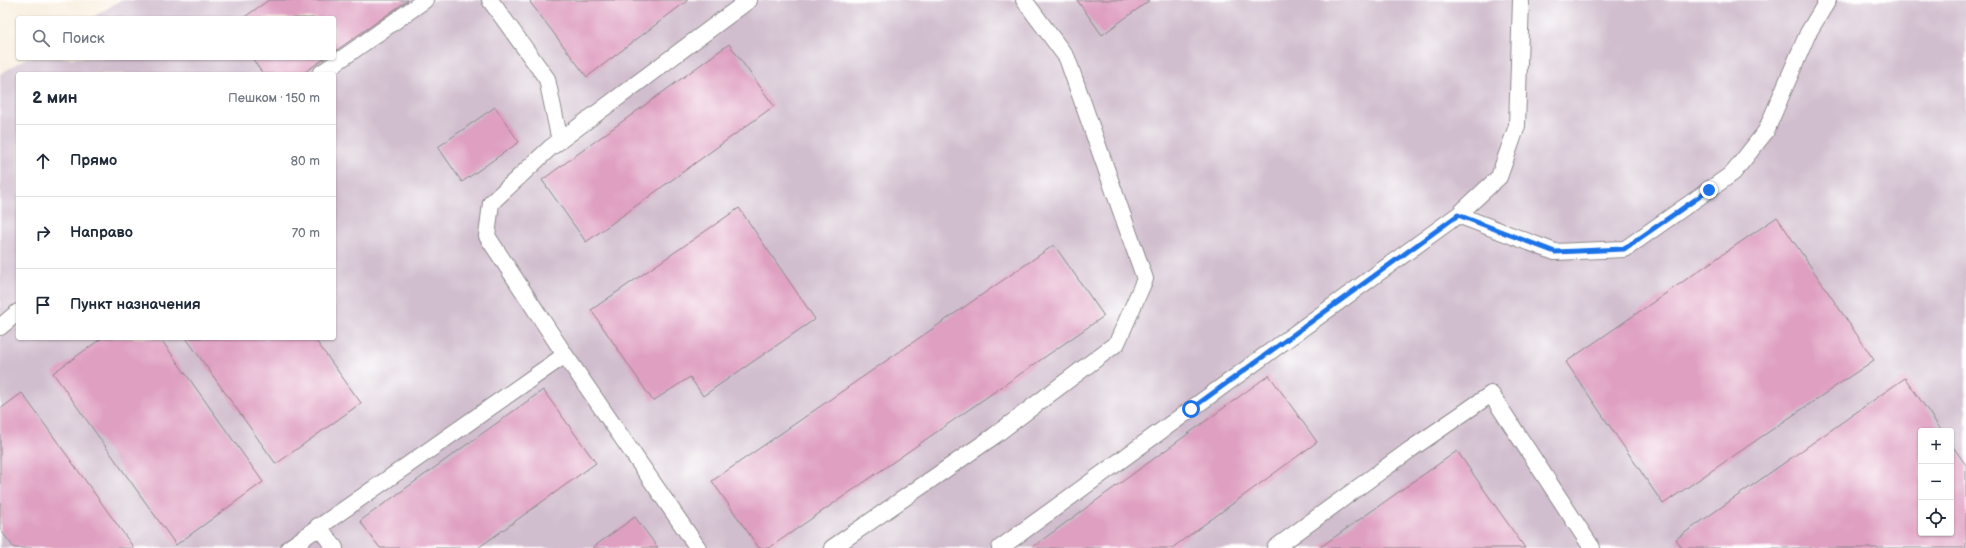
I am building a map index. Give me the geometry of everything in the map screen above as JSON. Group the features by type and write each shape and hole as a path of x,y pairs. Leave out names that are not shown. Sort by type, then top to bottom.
{"lane":[{"path":"323,72 425,0"},
{"path":"490,0 547,79 560,141"},
{"path":"698,548 564,355 487,236 491,203 560,141 749,0"},
{"path":"832,548 994,436 1117,344 1146,279 1067,58 1024,0"},
{"path":"1000,548 1458,215 1499,177 1517,126 1521,0"},
{"path":"1458,215 1555,252 1624,249 1733,173 1766,132 1808,33 1828,0"},
{"path":"0,326 16,314"},
{"path":"289,548 318,526 564,355"},
{"path":"1275,548 1411,449 1491,394 1592,548"},
{"path":"318,526 335,548"}],"shaded area":[{"path":"121,0 1966,0 1966,548 0,548 0,74 24,60 336,60 336,16 95,16"}],"building":[{"path":"269,0 408,0 336,51 336,16 246,16"},
{"path":"532,0 688,0 587,77 530,2"},
{"path":"1077,0 1150,0 1102,35"},
{"path":"729,44 774,106 586,242 542,180"},
{"path":"253,60 322,60 305,72 262,72"},
{"path":"495,107 519,142 462,182 438,147"},
{"path":"739,208 815,319 703,396 690,377 653,401 591,310"},
{"path":"1777,217 1874,360 1663,504 1566,362"},
{"path":"1054,245 1104,316 769,548 759,548 712,481"},
{"path":"99,340 161,340 263,482 176,545 53,373"},
{"path":"187,340 315,340 361,403 276,464"},
{"path":"1269,375 1317,442 1172,548 1031,548"},
{"path":"1905,378 1940,428 1918,428 1918,536 1954,536 1954,448 1966,465 1966,548 1682,548 1676,539"},
{"path":"543,390 596,463 478,548 380,548 360,521"},
{"path":"22,393 134,548 14,548 0,529 0,409"},
{"path":"1457,451 1525,548 1319,548"},
{"path":"635,517 658,548 592,548"}],"route":[{"path":"1191,409 1458,215 1555,252 1624,249 1709,190"}]}
